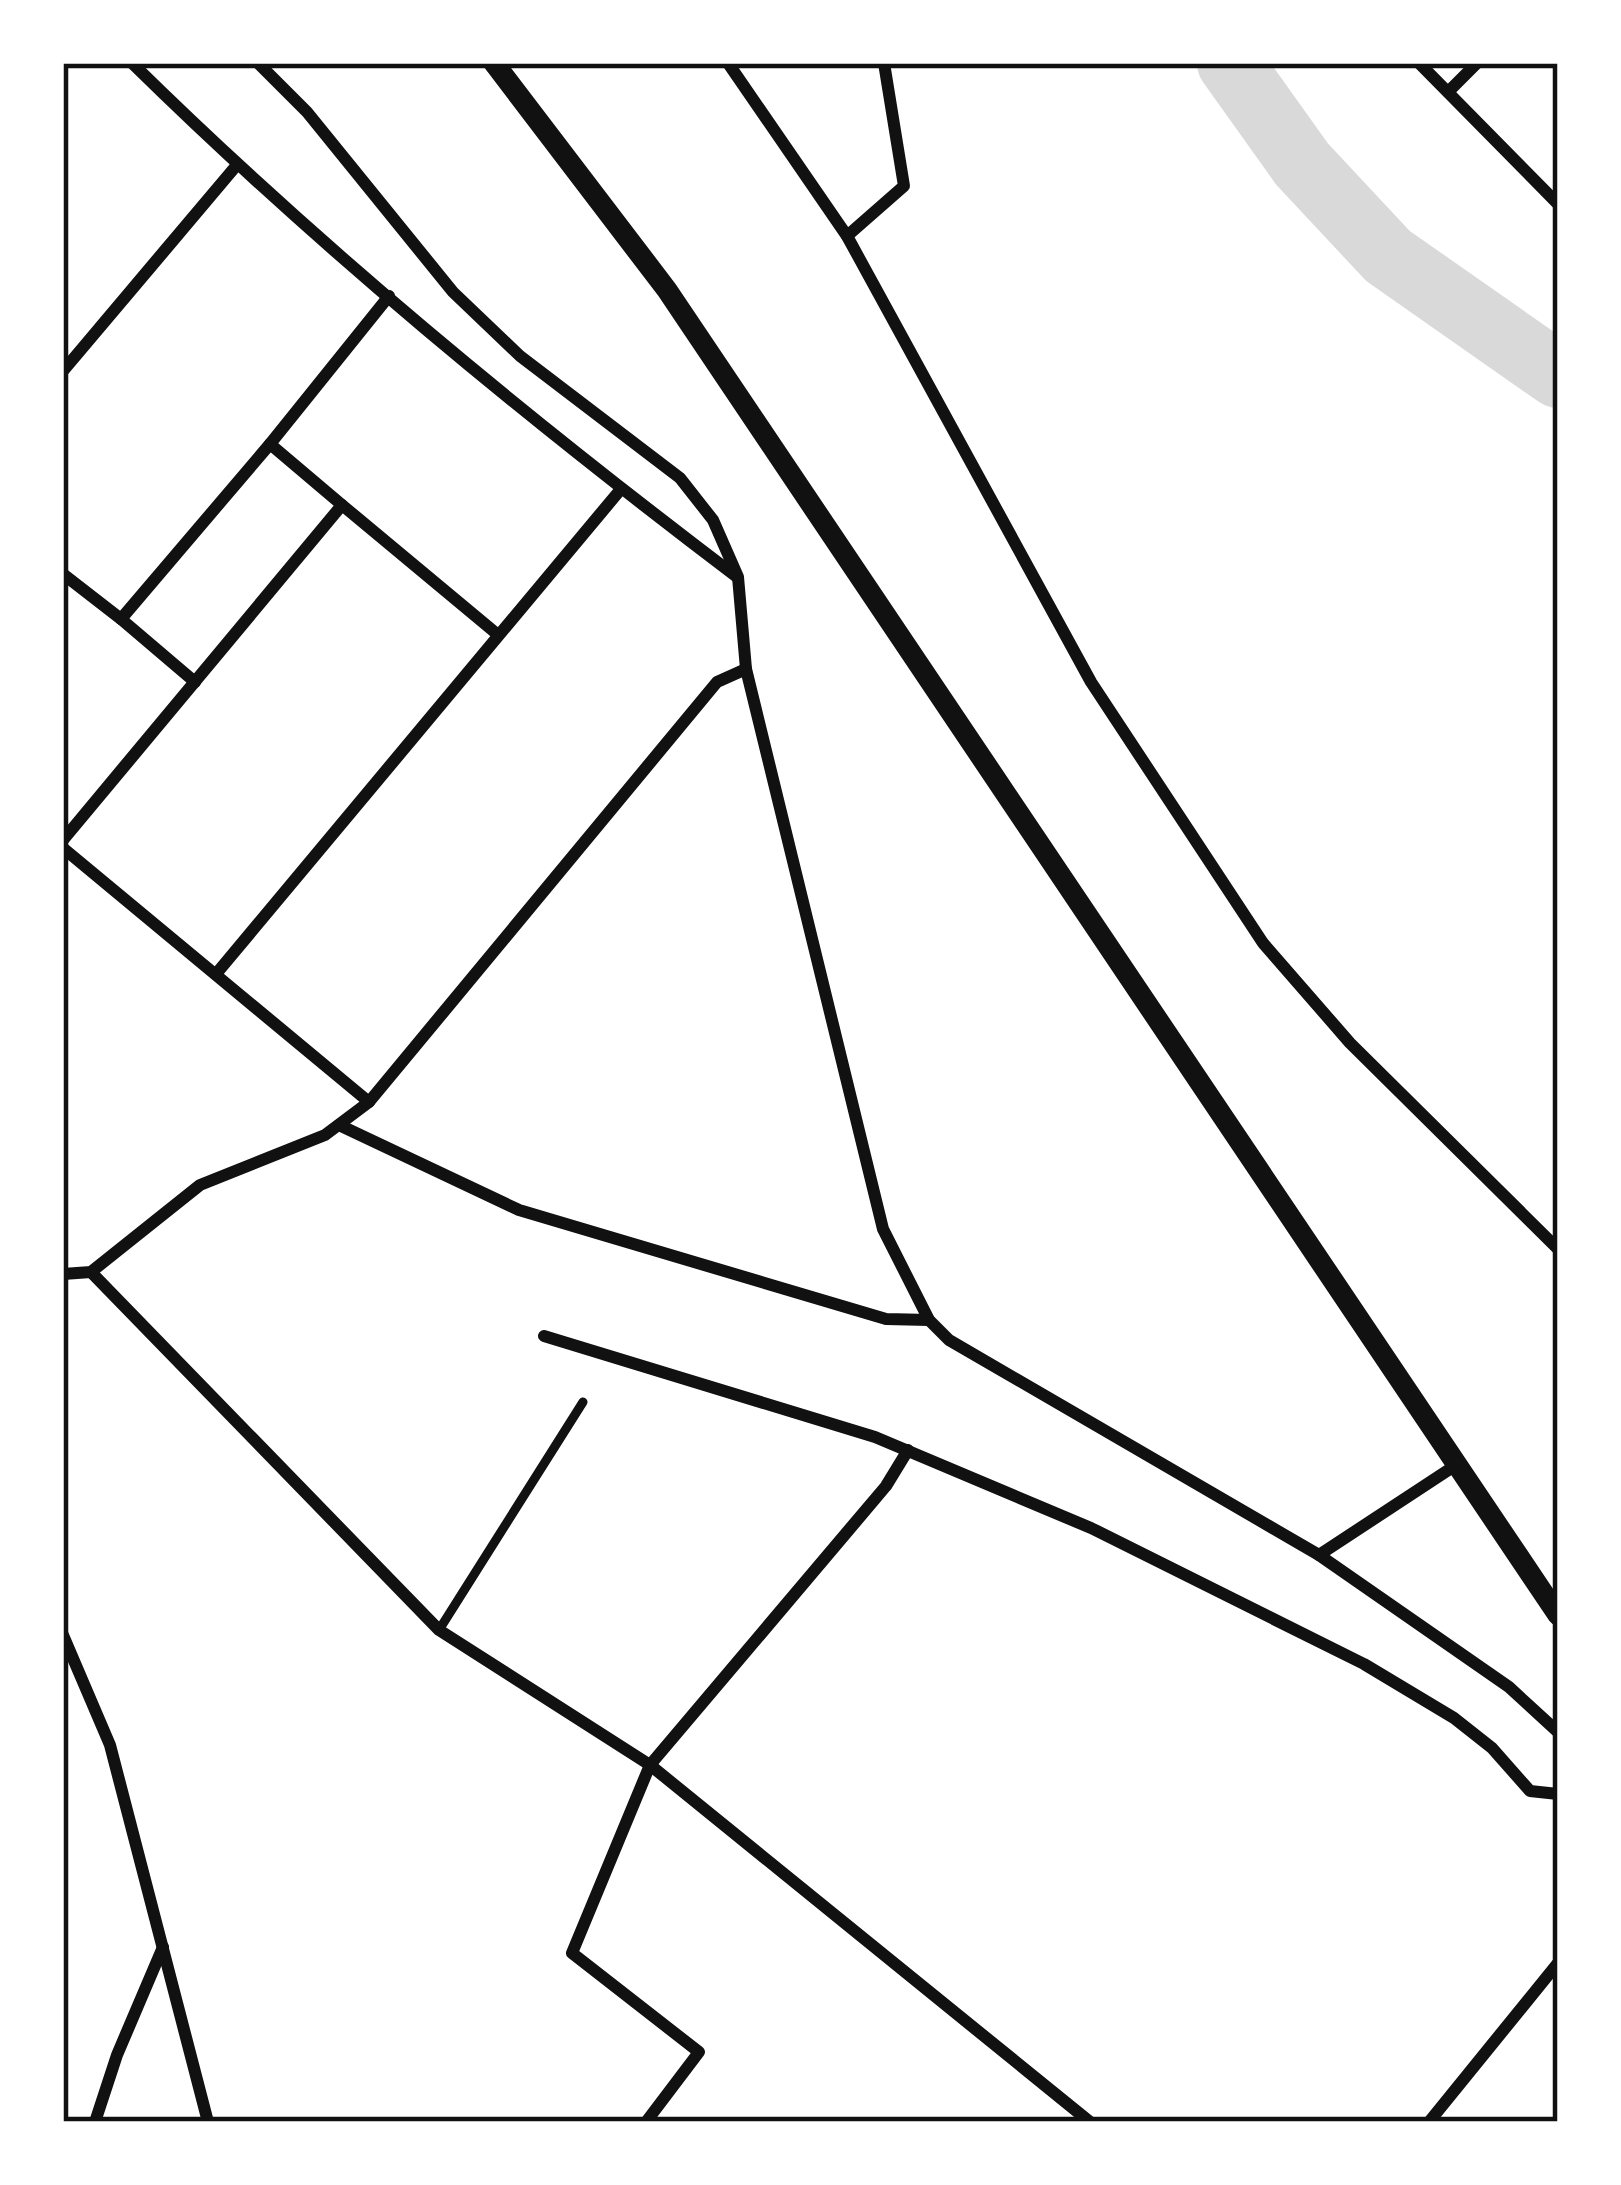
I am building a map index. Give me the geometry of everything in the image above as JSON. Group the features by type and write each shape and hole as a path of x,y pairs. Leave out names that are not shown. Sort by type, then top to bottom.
{"street":[{"path":"131,63 236,166 388,296 621,489 738,578"},
{"path":"258,63 307,112 453,292 520,356 680,478 713,520 738,578 746,669 883,1229 928,1320 949,1340 1318,1555 1461,1651 1558,1732"},
{"path":"494,63 667,290 1558,1615"},
{"path":"728,63 847,236 1091,682 1263,943 1350,1043 1558,1249"},
{"path":"847,236 904,186 884,63"},
{"path":"1419,63 1558,204"},
{"path":"1448,92 1478,63"},
{"path":"63,371 236,166"},
{"path":"121,620 388,296"},
{"path":"270,444 497,634"},
{"path":"216,974 621,489"},
{"path":"342,505 63,844 369,1102"},
{"path":"63,574 195,682"},
{"path":"63,1274 91,1272 200,1185 325,1135 369,1102 717,682 746,669"},
{"path":"339,1125 519,1210 886,1319 928,1320"},
{"path":"91,1272 440,1630 650,1765 1090,2122"},
{"path":"544,1336 908,1450 1091,1528 1364,1664 1454,1718 1492,1748 1530,1791 1558,1794"},
{"path":"646,2122 699,2052 572,1953 650,1765 886,1486 908,1450"},
{"path":"1318,1555 1456,1465"},
{"path":"63,1635 110,1745 208,2122"},
{"path":"95,2122 117,2055 164,1946"},
{"path":"1429,2122 1558,1964"}],"lane":[{"path":"440,1630 583,1402"}],"waterway":[{"path":"1230,63 1302,164 1388,256 1558,375"}]}
